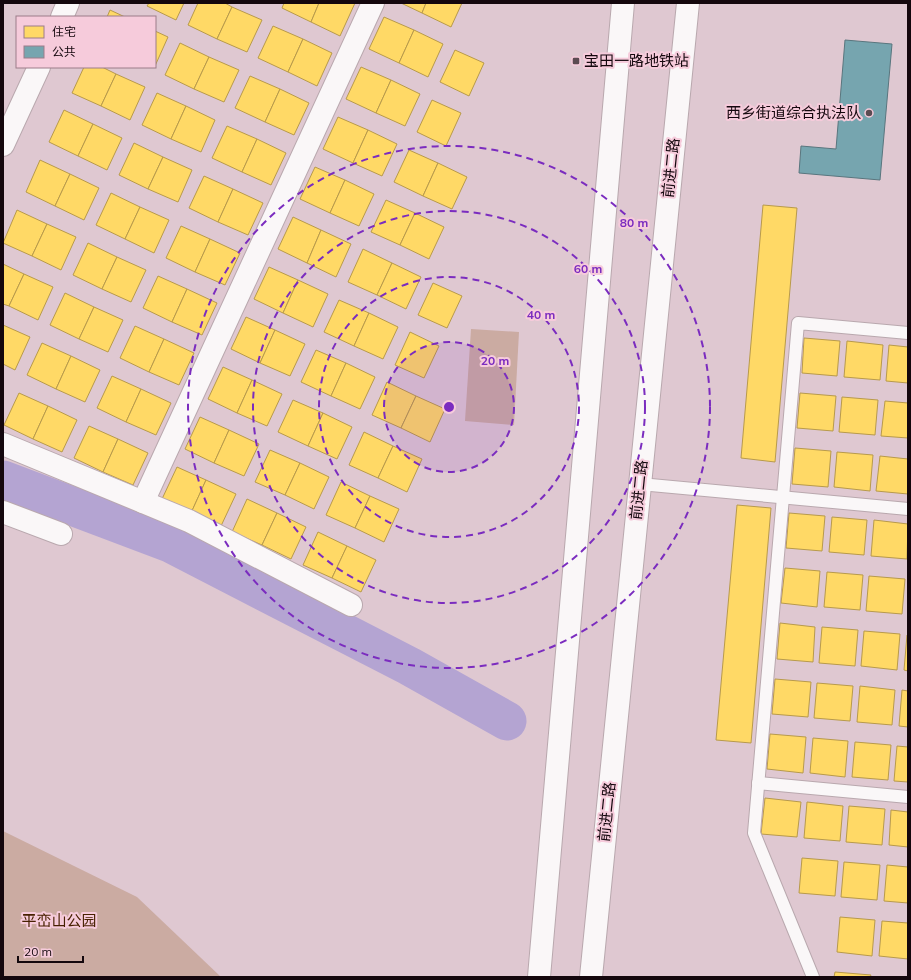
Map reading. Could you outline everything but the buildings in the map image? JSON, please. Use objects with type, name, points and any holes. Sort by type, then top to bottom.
[{"type":"main road","points":[[62,16],[68,3]]},
{"type":"main road","points":[[143,502],[373,3]]},
{"type":"main road","points":[[539,977],[623,3]]},
{"type":"main road","name":"前进二路","points":[[591,977],[688,3]]},
{"type":"main road","points":[[3,145],[39,68]]},
{"type":"main road","points":[[3,444],[189,521],[351,605]]},
{"type":"main road","points":[[3,512],[61,534]]},
{"type":"lane","points":[[812,977],[754,834],[798,323],[908,333]]},
{"type":"lane","points":[[640,484],[908,509]]},
{"type":"lane","points":[[758,783],[908,797]]},
{"type":"green space","points":[[471,329],[519,332],[514,425],[465,421]]},
{"type":"green space","name":"平峦山公园","points":[[3,831],[137,897],[221,977],[3,977]]},
{"type":"waterway","points":[[3,480],[170,543],[409,666],[507,721]]},
{"type":"place","name":"宝田一路地铁站","points":[[576,61]]},
{"type":"place","name":"西乡街道综合执法队","points":[[869,113]]}]
